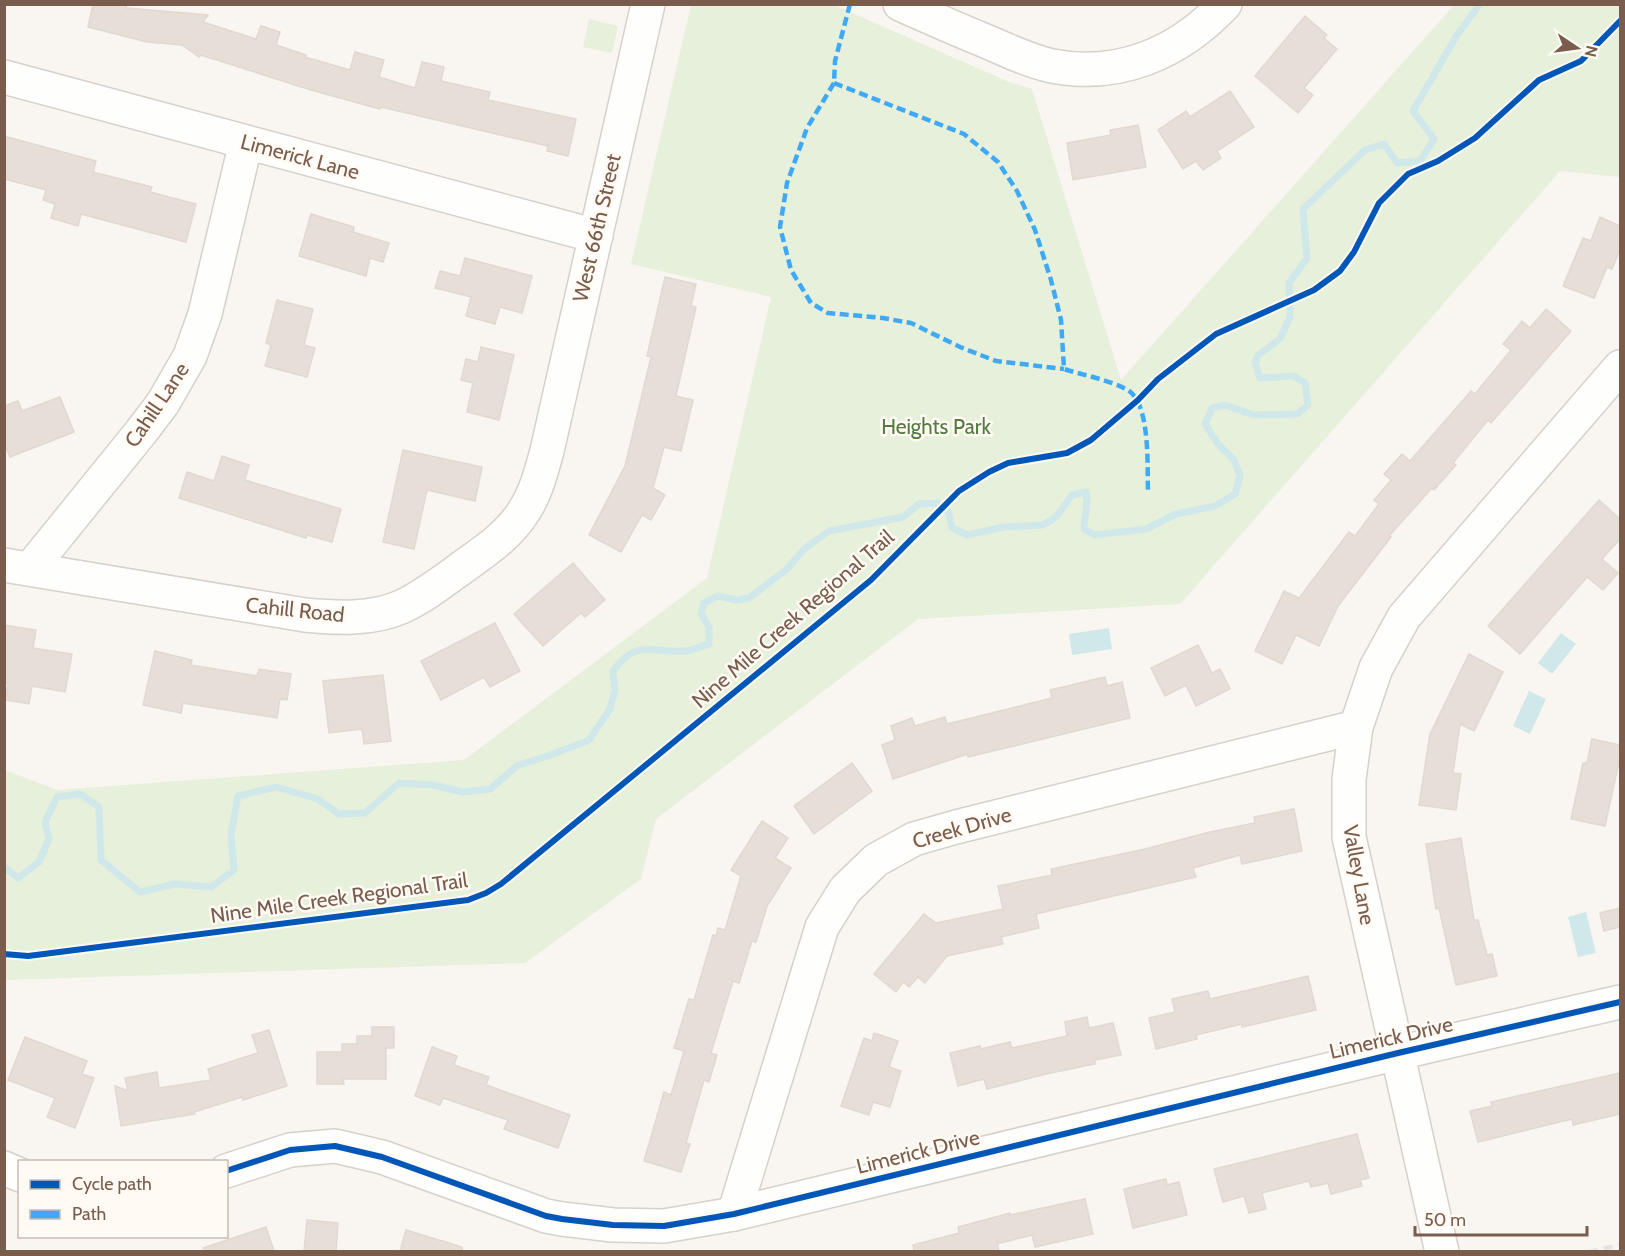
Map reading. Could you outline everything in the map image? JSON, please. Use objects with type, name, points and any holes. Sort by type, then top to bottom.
[{"type":"street","name":"West 66th Street","points":[[547,451],[648,4]]},
{"type":"street","points":[[900,4],[1012,52],[1052,66],[1094,69],[1135,64],[1174,47],[1208,23],[1225,4]]},
{"type":"street","name":"Limerick Lane","points":[[4,77],[596,236]]},
{"type":"street","name":"Cahill Lane","points":[[17,567],[141,432],[163,403],[190,356],[205,314],[246,142]]},
{"type":"street","name":"Valley Lane","points":[[1442,1251],[1349,837],[1349,779],[1356,728],[1376,668],[1404,617],[1620,367]]},
{"type":"street","name":"Cahill Road","points":[[17,567],[305,615],[337,618],[369,615],[400,607],[427,592],[505,536],[524,512],[538,483],[547,451]]},
{"type":"street","name":"Creek Drive","points":[[735,1214],[822,927],[845,890],[876,860],[914,839],[945,830],[1356,728]]},
{"type":"street","name":"Limerick Drive","points":[[228,1170],[291,1150],[335,1146],[382,1157],[546,1216],[613,1225],[664,1226],[735,1214],[1398,1053],[1620,1002]]},
{"type":"street","points":[[4,1168],[18,1174]]},
{"type":"green space","name":"Heights Park","points":[[691,5],[834,5],[1009,82],[1032,89],[1121,380],[1454,5],[1620,5],[1620,177],[1560,171],[1180,604],[918,619],[656,819],[641,879],[525,963],[5,980],[5,770],[57,790],[464,760],[707,578],[771,297],[631,264]]},
{"type":"green space","points":[[589,19],[618,26],[612,53],[583,47]]},
{"type":"water","points":[[1109,628],[1112,649],[1072,655],[1069,634]]},
{"type":"water","points":[[1561,633],[1576,644],[1552,674],[1538,663]]},
{"type":"water","points":[[1529,691],[1546,699],[1530,734],[1513,726]]},
{"type":"water","points":[[1586,912],[1596,953],[1578,957],[1568,917]]},
{"type":"building","points":[[93,4],[127,4],[126,8],[208,15],[203,22],[256,39],[261,26],[280,32],[276,45],[306,55],[305,57],[350,70],[355,52],[384,60],[379,77],[415,88],[422,62],[444,67],[441,81],[490,92],[488,100],[576,119],[568,156],[547,151],[548,146],[381,107],[380,109],[311,90],[201,55],[199,57],[182,45],[147,42],[88,27]]},
{"type":"building","points":[[1305,16],[1327,35],[1324,38],[1337,49],[1304,88],[1313,95],[1298,113],[1255,76]]},
{"type":"building","points":[[1230,91],[1254,127],[1217,151],[1221,158],[1203,170],[1196,161],[1183,169],[1158,130],[1186,111],[1190,117]]},
{"type":"building","points":[[1138,125],[1146,167],[1073,180],[1067,143],[1111,135],[1110,130]]},
{"type":"building","points":[[4,136],[96,161],[93,172],[152,187],[150,192],[196,204],[186,242],[81,214],[78,226],[51,218],[55,204],[43,200],[46,190],[4,179]]},
{"type":"building","points":[[311,214],[354,227],[353,232],[389,243],[383,262],[370,258],[366,276],[299,256]]},
{"type":"building","points":[[1600,217],[1620,226],[1620,249],[1612,269],[1607,267],[1594,298],[1563,286],[1583,238],[1591,241]]},
{"type":"building","points":[[465,258],[532,276],[522,313],[500,307],[495,324],[466,316],[471,297],[435,288],[440,271],[460,276]]},
{"type":"building","points":[[665,277],[696,284],[691,306],[696,307],[676,396],[693,400],[681,451],[664,447],[653,488],[665,495],[651,520],[642,515],[621,552],[589,535],[625,466],[651,357],[647,356]]},
{"type":"building","points":[[277,300],[313,309],[304,345],[315,348],[307,377],[265,366],[271,345],[266,343]]},
{"type":"building","points":[[1546,309],[1571,331],[1491,423],[1488,420],[1453,463],[1456,465],[1434,490],[1432,488],[1389,536],[1391,537],[1338,606],[1319,646],[1296,635],[1282,664],[1255,651],[1284,591],[1299,598],[1349,532],[1355,536],[1379,504],[1374,500],[1391,480],[1384,474],[1402,454],[1410,461],[1471,391],[1475,394],[1511,350],[1503,344],[1522,321],[1530,328]]},
{"type":"building","points":[[481,347],[514,355],[499,420],[467,412],[473,383],[461,380],[466,359],[478,362]]},
{"type":"building","points":[[60,397],[74,432],[10,457],[4,443],[4,406],[18,401],[22,411]]},
{"type":"building","points":[[403,450],[482,467],[475,501],[427,490],[414,549],[383,542]]},
{"type":"building","points":[[222,456],[249,465],[245,480],[341,509],[332,542],[307,535],[306,538],[179,498],[187,472],[214,481]]},
{"type":"building","points":[[1599,500],[1620,519],[1620,539],[1602,559],[1618,573],[1603,590],[1587,577],[1520,654],[1488,626]]},
{"type":"building","points":[[573,563],[605,600],[585,617],[581,613],[543,646],[514,614]]},
{"type":"building","points":[[495,623],[520,671],[490,687],[484,677],[441,700],[421,661]]},
{"type":"building","points":[[4,625],[36,630],[33,648],[72,654],[65,692],[32,686],[29,704],[5,700],[8,683],[4,683]]},
{"type":"building","points":[[1198,645],[1212,673],[1220,669],[1230,689],[1196,706],[1186,685],[1165,696],[1151,668]]},
{"type":"building","points":[[155,651],[192,660],[191,665],[257,676],[259,669],[291,674],[287,700],[280,699],[277,718],[183,703],[181,713],[143,705]]},
{"type":"building","points":[[1469,654],[1503,672],[1474,731],[1460,724],[1453,773],[1461,774],[1456,810],[1419,805],[1430,734]]},
{"type":"building","points":[[383,675],[391,741],[364,744],[362,729],[329,733],[323,681]]},
{"type":"building","points":[[1105,677],[1107,686],[1122,682],[1130,718],[968,757],[968,754],[893,779],[882,745],[895,740],[891,726],[912,718],[915,726],[945,717],[947,724],[1052,698],[1050,690]]},
{"type":"building","points":[[1592,739],[1620,745],[1620,757],[1605,826],[1571,819],[1583,763],[1587,763]]},
{"type":"building","points":[[852,763],[872,791],[814,834],[794,806]]},
{"type":"building","points":[[1294,809],[1302,851],[1242,864],[1240,855],[1193,868],[1196,877],[1036,914],[1039,928],[1001,937],[1003,944],[947,956],[925,983],[918,977],[909,987],[903,982],[896,992],[874,974],[924,914],[936,923],[1003,909],[998,886],[1052,875],[1051,869],[1255,823],[1254,817]]},
{"type":"building","points":[[762,821],[788,838],[775,858],[791,868],[767,906],[756,942],[752,941],[739,983],[733,981],[711,1053],[717,1055],[709,1082],[704,1080],[686,1143],[690,1144],[681,1172],[644,1161],[664,1092],[671,1095],[684,1051],[674,1048],[689,999],[694,1000],[713,935],[716,936],[718,928],[725,930],[741,876],[731,870]]},
{"type":"building","points":[[1461,838],[1474,920],[1478,920],[1487,955],[1492,954],[1497,976],[1456,985],[1439,908],[1436,909],[1426,844]]},
{"type":"building","points":[[1620,908],[1620,927],[1604,931],[1600,913]]},
{"type":"building","points":[[1308,976],[1316,1010],[1196,1035],[1197,1039],[1156,1049],[1149,1018],[1175,1012],[1172,999],[1208,991],[1210,999]]},
{"type":"building","points":[[1087,1017],[1089,1028],[1113,1023],[1121,1055],[1095,1060],[1095,1064],[987,1089],[984,1079],[958,1086],[950,1053],[1010,1042],[1012,1048],[1067,1036],[1065,1022]]},
{"type":"building","points":[[372,1027],[394,1027],[394,1048],[386,1048],[386,1079],[343,1079],[344,1084],[317,1084],[317,1052],[342,1052],[342,1044],[357,1044],[357,1036],[372,1036]]},
{"type":"building","points":[[269,1030],[287,1086],[243,1100],[242,1097],[194,1112],[195,1114],[121,1126],[115,1086],[128,1091],[125,1078],[157,1072],[159,1088],[211,1080],[208,1069],[258,1053],[252,1035]]},
{"type":"building","points":[[874,1033],[898,1041],[889,1067],[901,1071],[890,1107],[873,1102],[869,1115],[841,1106],[864,1038],[872,1041]]},
{"type":"building","points":[[25,1037],[87,1061],[82,1074],[94,1078],[75,1128],[47,1117],[55,1098],[8,1080]]},
{"type":"building","points":[[432,1047],[457,1056],[454,1065],[489,1077],[486,1085],[570,1115],[558,1148],[504,1129],[508,1120],[443,1098],[440,1105],[415,1096]]},
{"type":"building","points":[[1620,1073],[1620,1114],[1573,1125],[1572,1119],[1478,1142],[1470,1111],[1492,1106],[1491,1102]]},
{"type":"building","points":[[1357,1134],[1369,1178],[1360,1180],[1362,1186],[1331,1194],[1328,1183],[1311,1187],[1309,1181],[1262,1193],[1266,1209],[1249,1213],[1244,1196],[1223,1202],[1214,1169]]},
{"type":"building","points":[[1166,1179],[1167,1185],[1179,1182],[1187,1215],[1133,1228],[1124,1189]]},
{"type":"building","points":[[1085,1199],[1093,1234],[1035,1247],[1032,1235],[997,1244],[999,1251],[914,1251],[913,1245],[959,1233],[958,1227],[1010,1213],[1010,1215]]},
{"type":"building","points":[[307,1220],[338,1223],[336,1251],[304,1251]]},
{"type":"building","points":[[266,1227],[274,1251],[204,1251],[203,1248]]},
{"type":"building","points":[[406,1230],[462,1247],[462,1251],[400,1251]]},
{"type":"waterway","points":[[4,867],[18,878],[39,862],[49,839],[45,822],[57,797],[80,794],[99,807],[101,860],[140,892],[175,884],[211,887],[234,870],[231,834],[238,796],[276,787],[318,799],[339,814],[365,813],[399,783],[433,785],[463,792],[490,789],[518,765],[589,740],[610,709],[615,691],[613,671],[630,654],[646,649],[686,651],[709,644],[709,627],[701,614],[704,603],[718,596],[736,600],[749,598],[787,569],[804,549],[829,531],[903,517],[919,504],[937,503],[948,511],[952,528],[967,535],[1004,527],[1043,525],[1056,517],[1072,495],[1086,492],[1084,529],[1095,535],[1146,529],[1176,514],[1215,506],[1235,494],[1240,476],[1234,460],[1218,444],[1205,424],[1212,408],[1225,405],[1254,415],[1297,414],[1308,405],[1305,383],[1294,376],[1260,378],[1255,363],[1258,355],[1280,339],[1290,317],[1289,283],[1307,258],[1303,209],[1365,150],[1384,144],[1397,163],[1420,161],[1434,139],[1413,111],[1457,35],[1480,4]]},
{"type":"railway","points":[[1589,1252],[1620,1245]]},
{"type":"marked path","points":[[850,4],[835,61],[834,83],[964,134],[998,162],[1017,191],[1035,230],[1051,280],[1061,320],[1064,369],[1104,380],[1126,389],[1140,406],[1146,435],[1148,491]]},
{"type":"marked path","points":[[834,83],[807,128],[787,183],[780,227],[791,270],[811,303],[828,313],[911,323],[960,347],[996,361],[1064,369]]},
{"type":"cycle path","name":"Nine Mile Creek Regional Trail","points":[[4,954],[28,956],[468,900],[486,893],[501,884],[871,580],[959,491],[1008,463],[1067,453],[1091,440],[1138,400],[1158,379],[1216,334],[1314,290],[1340,271],[1354,252],[1379,203],[1408,174],[1438,161],[1475,138],[1539,80],[1581,61],[1620,21]]},
{"type":"cycle path","points":[[228,1170],[290,1150],[335,1146],[382,1157],[546,1216],[613,1225],[664,1226],[734,1214],[1398,1053],[1620,1002]]}]
